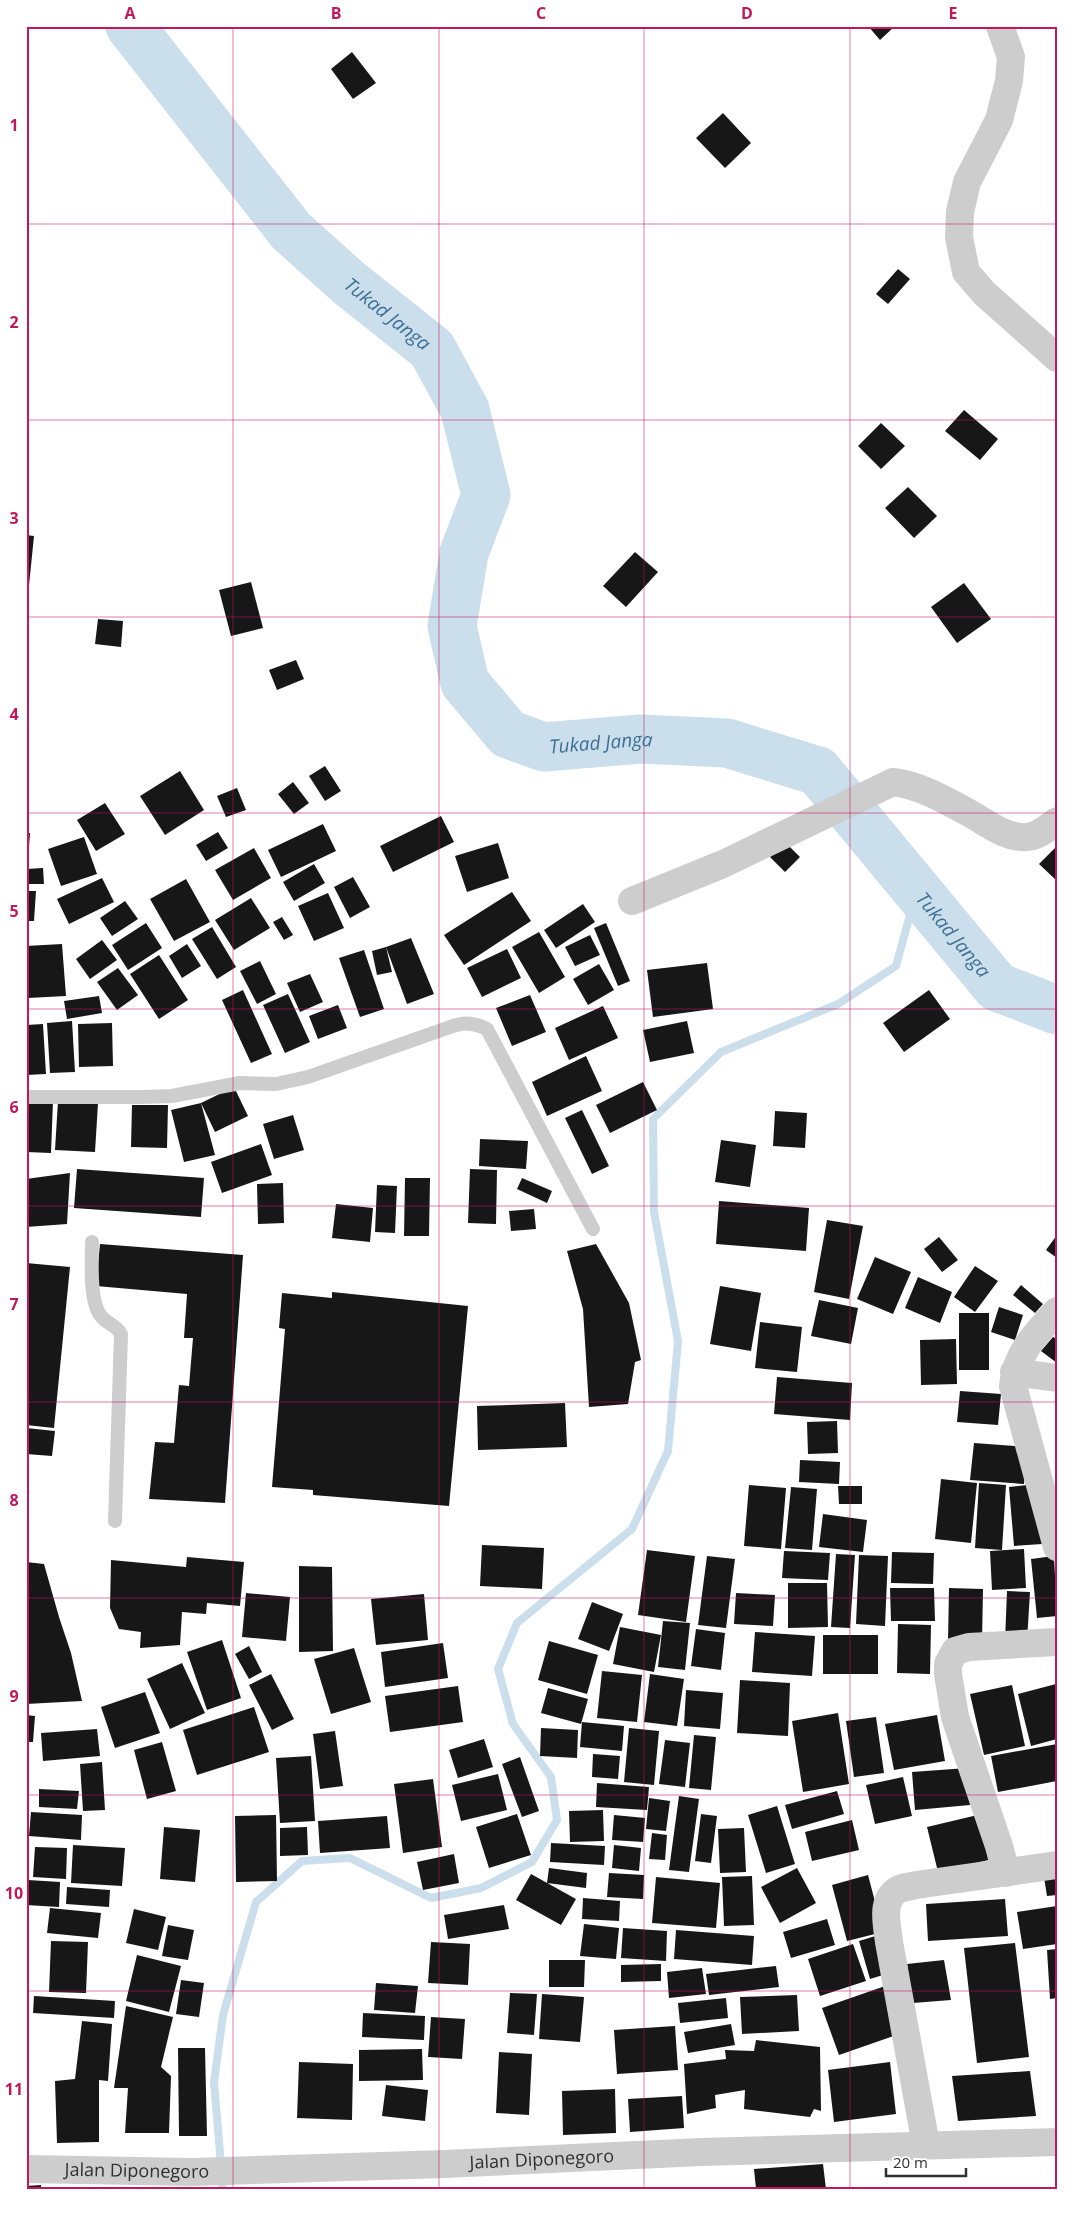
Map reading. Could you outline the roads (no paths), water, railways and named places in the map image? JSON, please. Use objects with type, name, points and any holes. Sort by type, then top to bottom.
[{"type":"street","points":[[1000,26],[1011,57],[1009,80],[999,120],[967,182],[960,212],[959,237],[966,272],[984,293],[1057,358]]},
{"type":"street","points":[[632,901],[723,864],[893,782],[906,783],[952,804],[1007,834],[1026,838],[1039,834],[1057,821]]},
{"type":"street","points":[[1057,1312],[1027,1346],[1014,1372],[1013,1386],[1057,1547]]},
{"type":"street","points":[[1014,1372],[1057,1378]]},
{"type":"street","points":[[1006,1873],[999,1846],[955,1717],[948,1664],[955,1651],[969,1647],[1057,1642]]},
{"type":"street","points":[[926,2145],[889,1942],[886,1906],[897,1890],[1057,1865]]},
{"type":"street","name":"Jalan Diponegoro","points":[[26,2169],[192,2172],[445,2164],[701,2152],[1057,2142]]},
{"type":"lane","points":[[26,1097],[142,1098],[172,1096],[240,1083],[276,1084],[308,1077],[452,1026],[465,1023],[477,1024],[487,1030],[592,1229]]},
{"type":"lane","points":[[92,1242],[94,1300],[101,1316],[116,1326],[121,1334],[115,1521]]},
{"type":"waterway","name":"Tukad Janga","points":[[130,26],[291,231],[349,283],[432,349],[465,410],[486,495],[464,553],[452,626],[465,683],[508,734],[544,747],[641,739],[727,743],[818,771],[997,987],[1057,1010]]},
{"type":"waterway","points":[[223,2189],[214,2082],[223,2015],[256,1902],[302,1861],[350,1858],[431,1898],[481,1888],[532,1862],[557,1820],[551,1777],[513,1724],[498,1669],[517,1623],[632,1529],[668,1451],[678,1341],[654,1212],[653,1119],[721,1052],[838,1004],[896,966],[917,889]]}]
